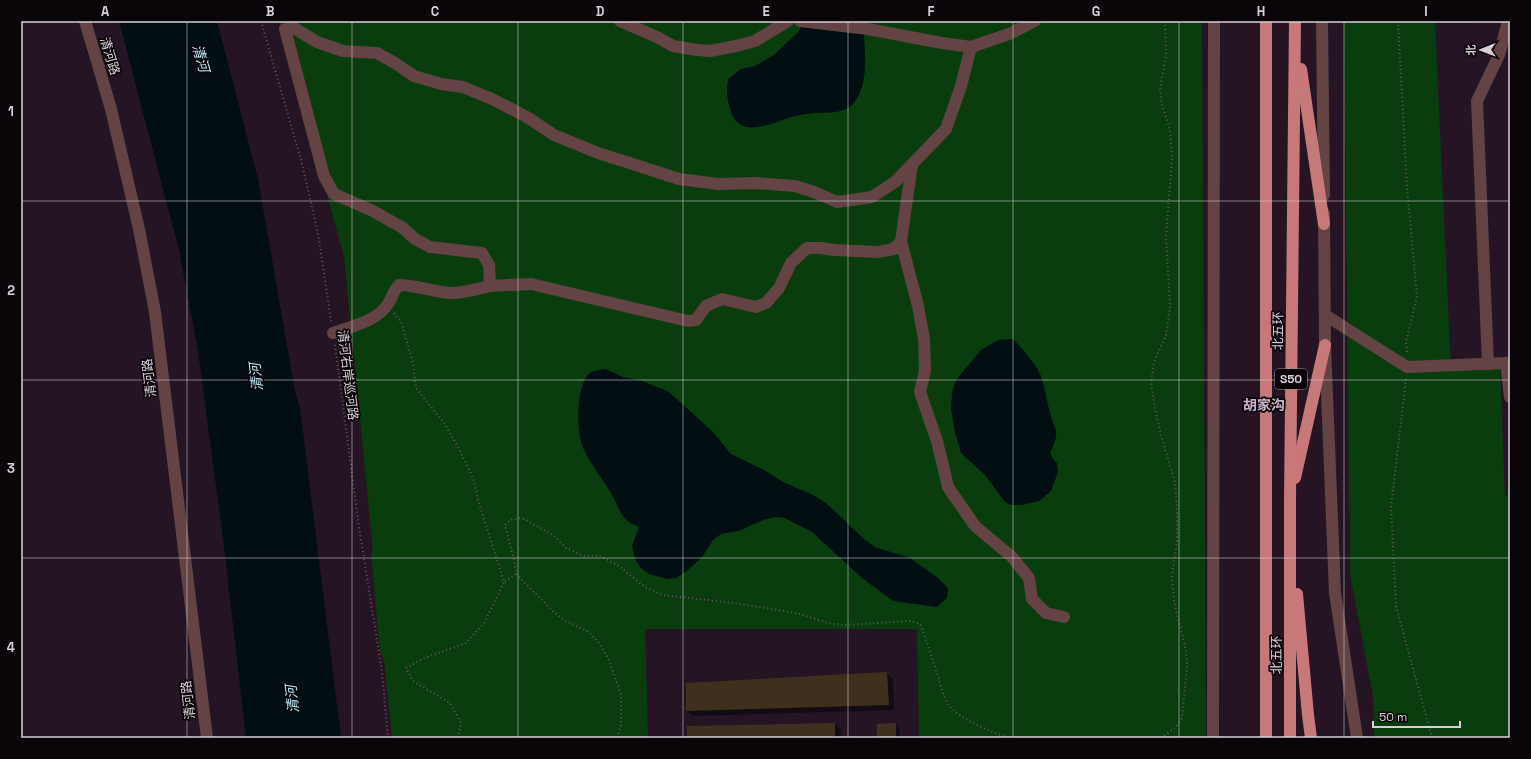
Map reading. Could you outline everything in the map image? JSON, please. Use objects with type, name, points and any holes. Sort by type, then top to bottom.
[{"type":"highway","name":"北五环","points":[[1266,21],[1266,738]]},
{"type":"highway","name":"北五环","points":[[1290,738],[1290,500],[1295,26]]},
{"type":"highway","points":[[1295,26],[1324,224]]},
{"type":"highway","points":[[1290,500],[1325,345]]},
{"type":"highway","points":[[1290,519],[1311,738]]},
{"type":"street","name":"清河路","points":[[85,21],[111,109],[139,229],[155,312],[207,738]]},
{"type":"street","points":[[620,21],[657,37],[673,46],[710,51],[755,41],[788,21]]},
{"type":"street","points":[[800,21],[868,29],[971,47],[1009,34],[1035,21]]},
{"type":"street","points":[[1213,738],[1214,21]]},
{"type":"street","points":[[1322,21],[1325,345],[1334,593],[1357,738]]},
{"type":"street","points":[[1488,364],[1477,101],[1499,55],[1508,21]]},
{"type":"street","points":[[490,286],[489,265],[482,253],[430,247],[415,239],[403,228],[373,211],[334,194],[324,176],[285,29],[294,28],[317,42],[343,51],[377,53],[414,76],[441,84],[463,88],[492,99],[526,117],[554,135],[598,153],[679,178],[718,184],[755,183],[795,186],[837,202],[872,197],[895,182],[946,129],[961,86],[971,47]]},
{"type":"street","points":[[912,165],[901,241],[918,306],[924,339],[925,371],[920,392],[937,441],[948,487],[975,526],[1012,557],[1029,578],[1032,600],[1046,613],[1064,617]]},
{"type":"street","points":[[333,333],[374,318],[388,304],[398,285],[409,285],[450,293],[471,291],[490,286],[531,284],[688,321],[696,320],[706,306],[722,299],[756,307],[766,303],[779,288],[791,263],[807,248],[878,252],[894,249],[901,241]]},
{"type":"street","points":[[1325,315],[1408,367],[1506,363],[1510,397]]},
{"type":"path","name":"清河右岸巡河路","points":[[261,21],[302,160],[318,233],[357,512],[382,672],[388,738]]},
{"type":"path","points":[[1160,738],[1176,727],[1182,718],[1186,666],[1186,651],[1174,601],[1172,575],[1177,541],[1175,482],[1161,435],[1151,383],[1154,362],[1166,335],[1170,308],[1166,237],[1172,159],[1170,130],[1162,105],[1160,88],[1166,56],[1165,21]]},
{"type":"path","points":[[1398,21],[1407,187],[1417,296],[1406,342],[1408,367],[1391,507],[1396,606],[1432,738]]},
{"type":"path","points":[[388,304],[401,322],[413,363],[416,388],[444,423],[457,445],[473,478],[480,507],[504,582]]},
{"type":"path","points":[[617,738],[621,725],[621,695],[609,660],[599,643],[588,632],[564,620],[554,612],[516,574],[505,525],[510,520],[522,518],[553,536],[566,548],[584,556],[599,556],[616,564],[645,587],[663,595],[734,603],[784,611],[800,614],[828,623],[844,625],[911,621],[920,624],[942,690],[950,706],[963,717],[1008,738]]},
{"type":"path","points":[[458,738],[461,724],[450,702],[413,681],[406,668],[422,659],[466,643],[485,622],[504,582],[516,574]]},
{"type":"green space","points":[[279,21],[1202,21],[1206,738],[919,738],[917,629],[645,629],[648,738],[392,738],[384,659],[380,652],[371,551],[373,551],[344,256]]},
{"type":"green space","points":[[1344,21],[1470,21],[1471,23],[1435,23],[1451,369],[1500,369],[1505,496],[1510,495],[1510,738],[1374,738],[1373,696],[1350,574]]},
{"type":"water","name":"清河","points":[[119,21],[217,21],[258,179],[295,391],[300,407],[341,738],[246,738],[224,547],[198,351],[179,250]]},
{"type":"water","points":[[803,21],[863,21],[865,64],[859,96],[848,108],[838,112],[798,115],[758,127],[742,125],[735,120],[731,112],[727,92],[728,79],[741,69],[755,66],[774,55],[799,31]]},
{"type":"water","points":[[1013,339],[1032,361],[1041,376],[1056,430],[1056,439],[1050,453],[1057,463],[1058,472],[1051,491],[1039,501],[1022,505],[1011,505],[1005,502],[985,475],[961,453],[951,410],[952,393],[956,380],[981,350],[998,340]]},
{"type":"water","points":[[606,369],[623,377],[640,380],[669,392],[713,432],[731,454],[826,503],[864,539],[875,547],[910,558],[938,578],[948,588],[947,598],[937,607],[893,601],[862,578],[812,532],[785,518],[775,517],[763,520],[739,531],[721,534],[713,540],[702,557],[688,570],[676,578],[667,579],[649,574],[641,568],[635,559],[632,546],[639,527],[629,522],[623,516],[614,498],[586,454],[579,432],[578,411],[583,383],[589,374]]},
{"type":"building","points":[[887,672],[889,705],[686,711],[686,683]]},
{"type":"building","points":[[835,723],[835,738],[687,738],[687,726]]},
{"type":"building","points":[[896,723],[896,738],[877,738],[877,724]]},
{"type":"district","name":"胡家沟","points":[[1264,405]]}]
